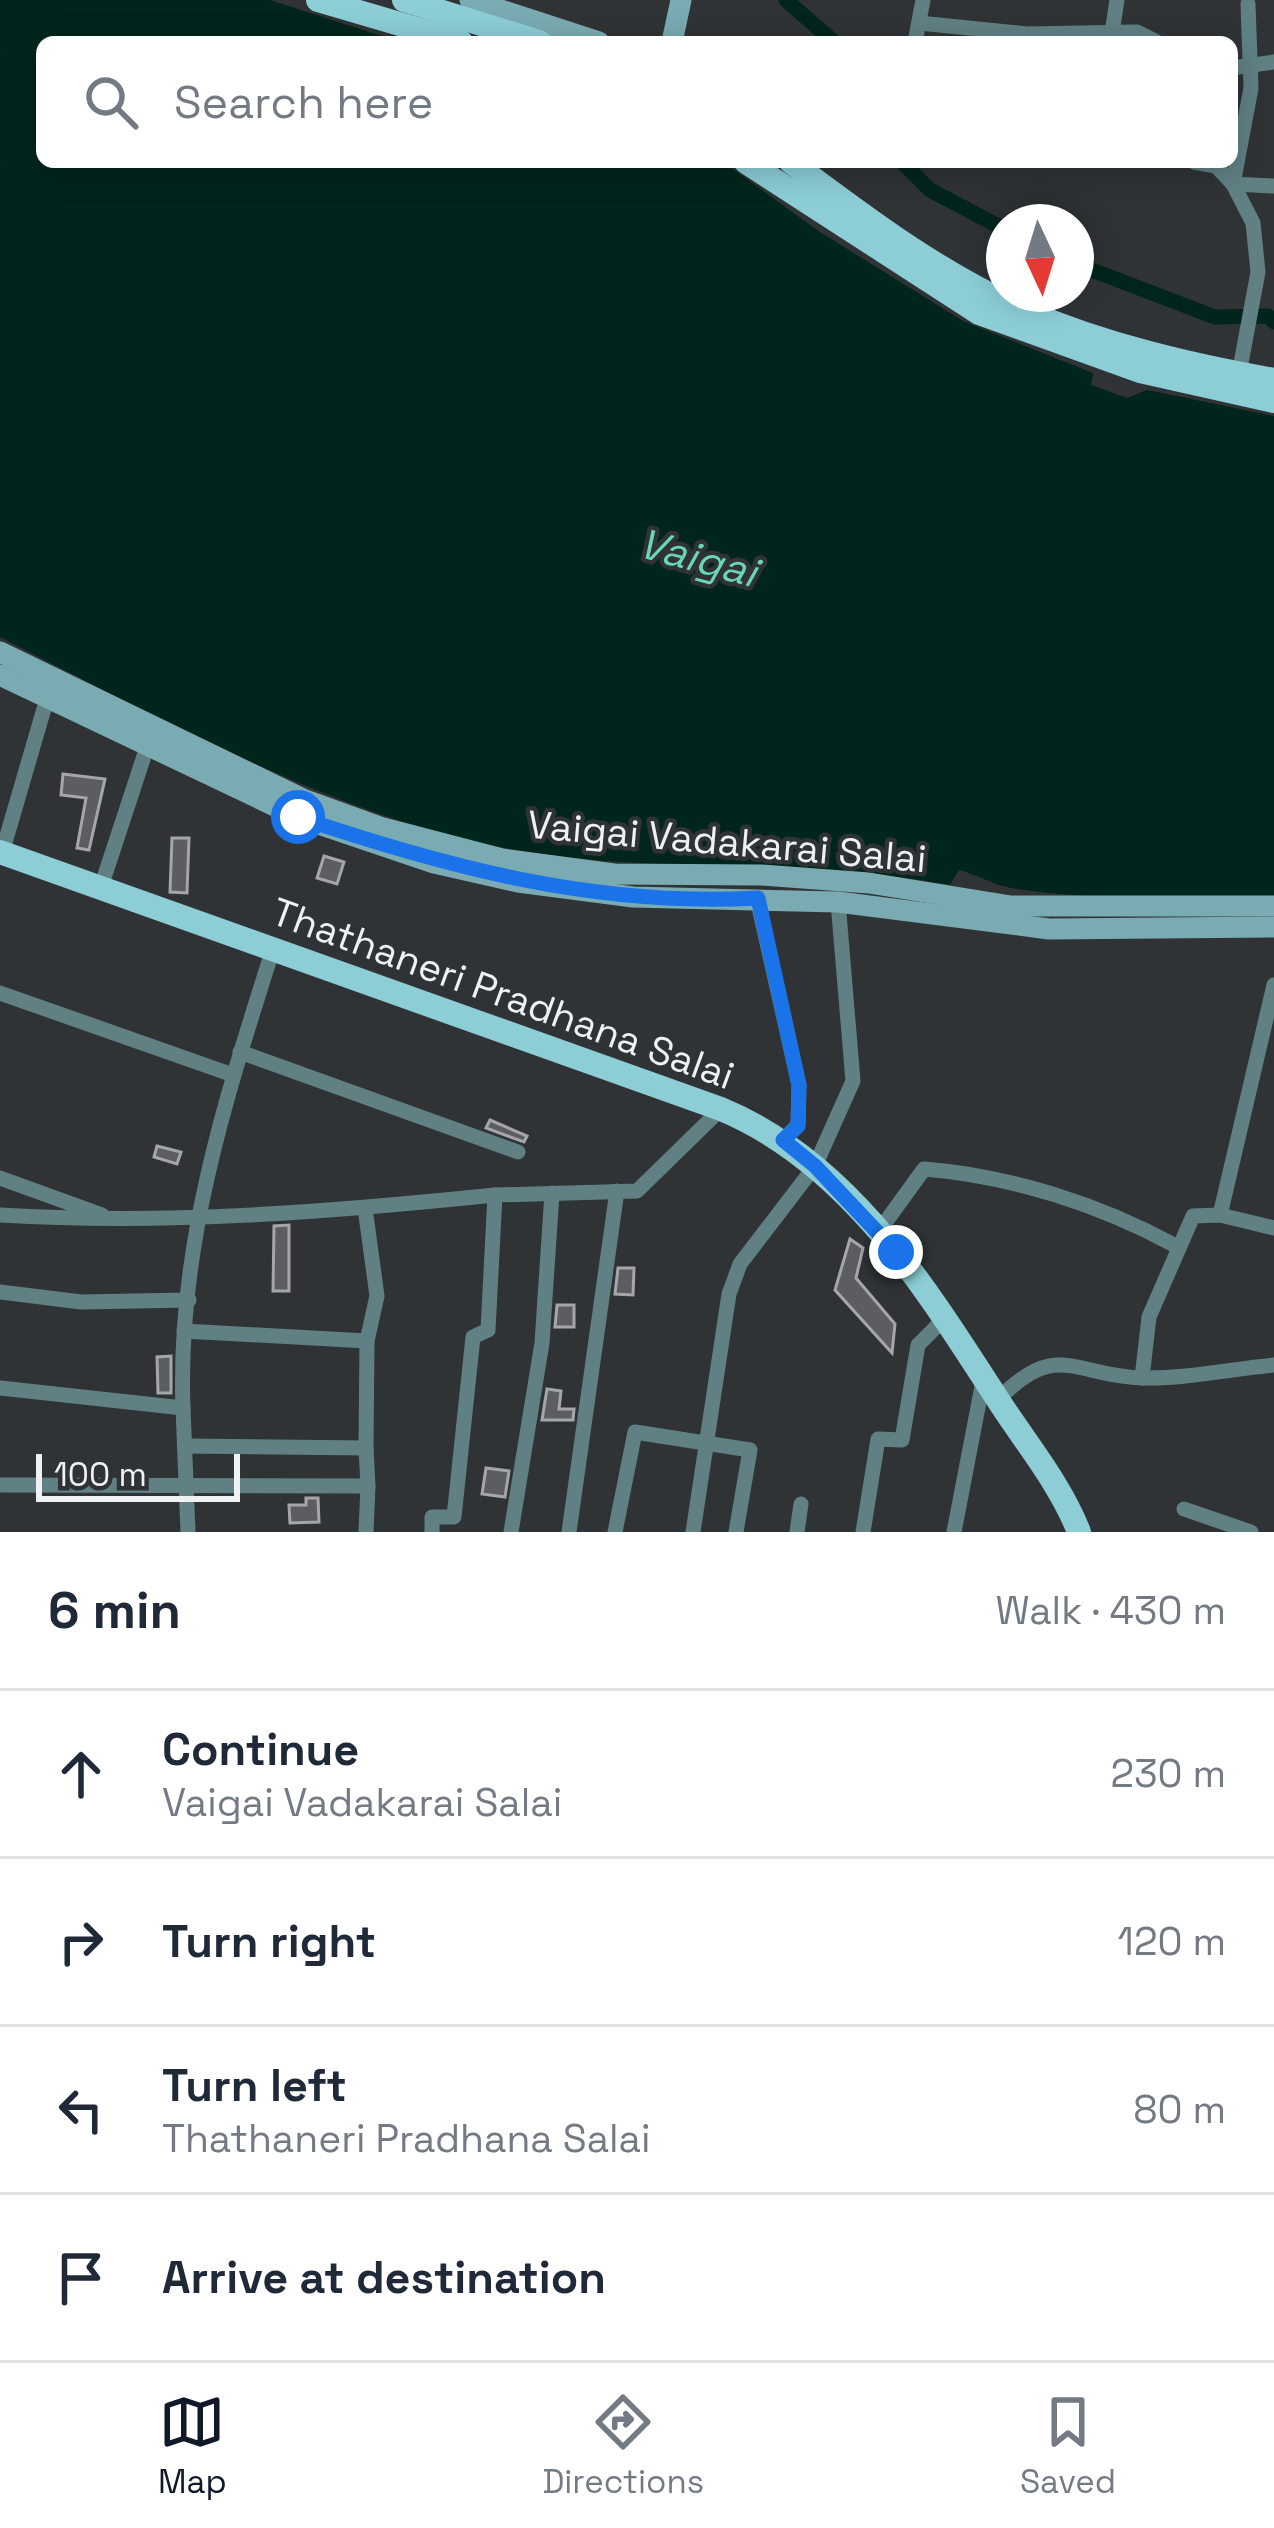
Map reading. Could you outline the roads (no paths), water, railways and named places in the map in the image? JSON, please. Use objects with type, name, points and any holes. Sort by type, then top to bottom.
[{"type":"main road","points":[[319,0],[441,36]]},
{"type":"main road","points":[[404,0],[520,36]]},
{"type":"main road","points":[[470,0],[580,36]]},
{"type":"main road","points":[[673,36],[681,0]]},
{"type":"main road","points":[[755,168],[979,313],[1140,371],[1274,400]]},
{"type":"main road","points":[[800,168],[970,282],[1026,312],[1166,358],[1274,380]]},
{"type":"main road","name":"Vaigai Vadakarai Salai","points":[[0,652],[303,800],[383,828],[502,859],[614,874],[762,874],[869,884],[1011,906],[1274,906]]},
{"type":"main road","name":"Vaigai Vadakarai Salai","points":[[0,674],[298,817],[434,863],[633,897],[838,902],[1049,929],[1274,927]]},
{"type":"main road","name":"Thathaneri Pradhana Salai","points":[[1,853],[721,1109],[783,1140],[879,1231],[945,1318],[1068,1505],[1078,1532]]},
{"type":"street","points":[[916,36],[923,0]]},
{"type":"street","points":[[1112,33],[1117,0]]},
{"type":"street","points":[[1238,158],[1252,66],[1248,4]]},
{"type":"street","points":[[920,22],[1027,34],[1137,32],[1145,36]]},
{"type":"street","points":[[1238,67],[1274,62]]},
{"type":"street","points":[[1218,168],[1234,184],[1252,223],[1266,273],[1250,316],[1239,374]]},
{"type":"street","points":[[1234,184],[1236,168]]},
{"type":"street","points":[[1234,184],[1274,186]]},
{"type":"street","points":[[1,853],[48,695]]},
{"type":"street","points":[[101,887],[148,744]]},
{"type":"street","points":[[758,898],[799,1085],[798,1126],[783,1140]]},
{"type":"street","points":[[693,1532],[729,1294],[740,1264],[815,1166],[853,1081],[838,902]]},
{"type":"street","points":[[188,1532],[184,1331],[198,1220],[207,1158],[272,949]]},
{"type":"street","points":[[1220,1215],[1274,985]]},
{"type":"street","points":[[0,994],[233,1075]]},
{"type":"street","points":[[240,1052],[518,1152]]},
{"type":"street","points":[[0,1215],[121,1222],[198,1220],[494,1195],[637,1191],[721,1109]]},
{"type":"street","points":[[879,1231],[924,1169],[962,1172],[1045,1193],[1125,1219],[1176,1246]]},
{"type":"street","points":[[0,1178],[121,1222]]},
{"type":"street","points":[[569,1532],[617,1192]]},
{"type":"street","points":[[511,1532],[542,1343],[552,1193]]},
{"type":"street","points":[[432,1532],[432,1517],[454,1517],[473,1337],[488,1330],[494,1195]]},
{"type":"street","points":[[365,1208],[376,1296],[368,1341],[366,1532]]},
{"type":"street","points":[[1142,1378],[1149,1317],[1176,1246],[1193,1216],[1220,1215],[1274,1228]]},
{"type":"street","points":[[0,1292],[81,1301],[189,1300]]},
{"type":"street","points":[[863,1532],[878,1438],[902,1440],[918,1345],[945,1318]]},
{"type":"street","points":[[184,1331],[368,1341]]},
{"type":"street","points":[[998,1400],[1023,1373],[1062,1363],[1142,1378],[1274,1365]]},
{"type":"street","points":[[954,1532],[985,1376]]},
{"type":"street","points":[[0,1388],[183,1408]]},
{"type":"street","points":[[615,1532],[635,1432],[750,1450],[736,1532]]},
{"type":"street","points":[[184,1446],[366,1448]]},
{"type":"street","points":[[0,1485],[368,1486]]},
{"type":"street","points":[[797,1532],[801,1504]]},
{"type":"street","points":[[1184,1509],[1250,1532]]},
{"type":"water","name":"Vaigai","points":[[0,0],[270,0],[381,36],[36,36],[36,168],[731,168],[820,232],[963,321],[1093,373],[1091,385],[1127,398],[1147,390],[1274,416],[1274,898],[1076,895],[1011,888],[959,870],[950,885],[836,871],[608,861],[495,846],[433,831],[306,786],[0,637]]},
{"type":"waterway","points":[[786,0],[827,36]]},
{"type":"waterway","points":[[908,168],[930,190],[986,220]]},
{"type":"waterway","points":[[1094,271],[1215,317],[1268,316],[1274,322]]}]
